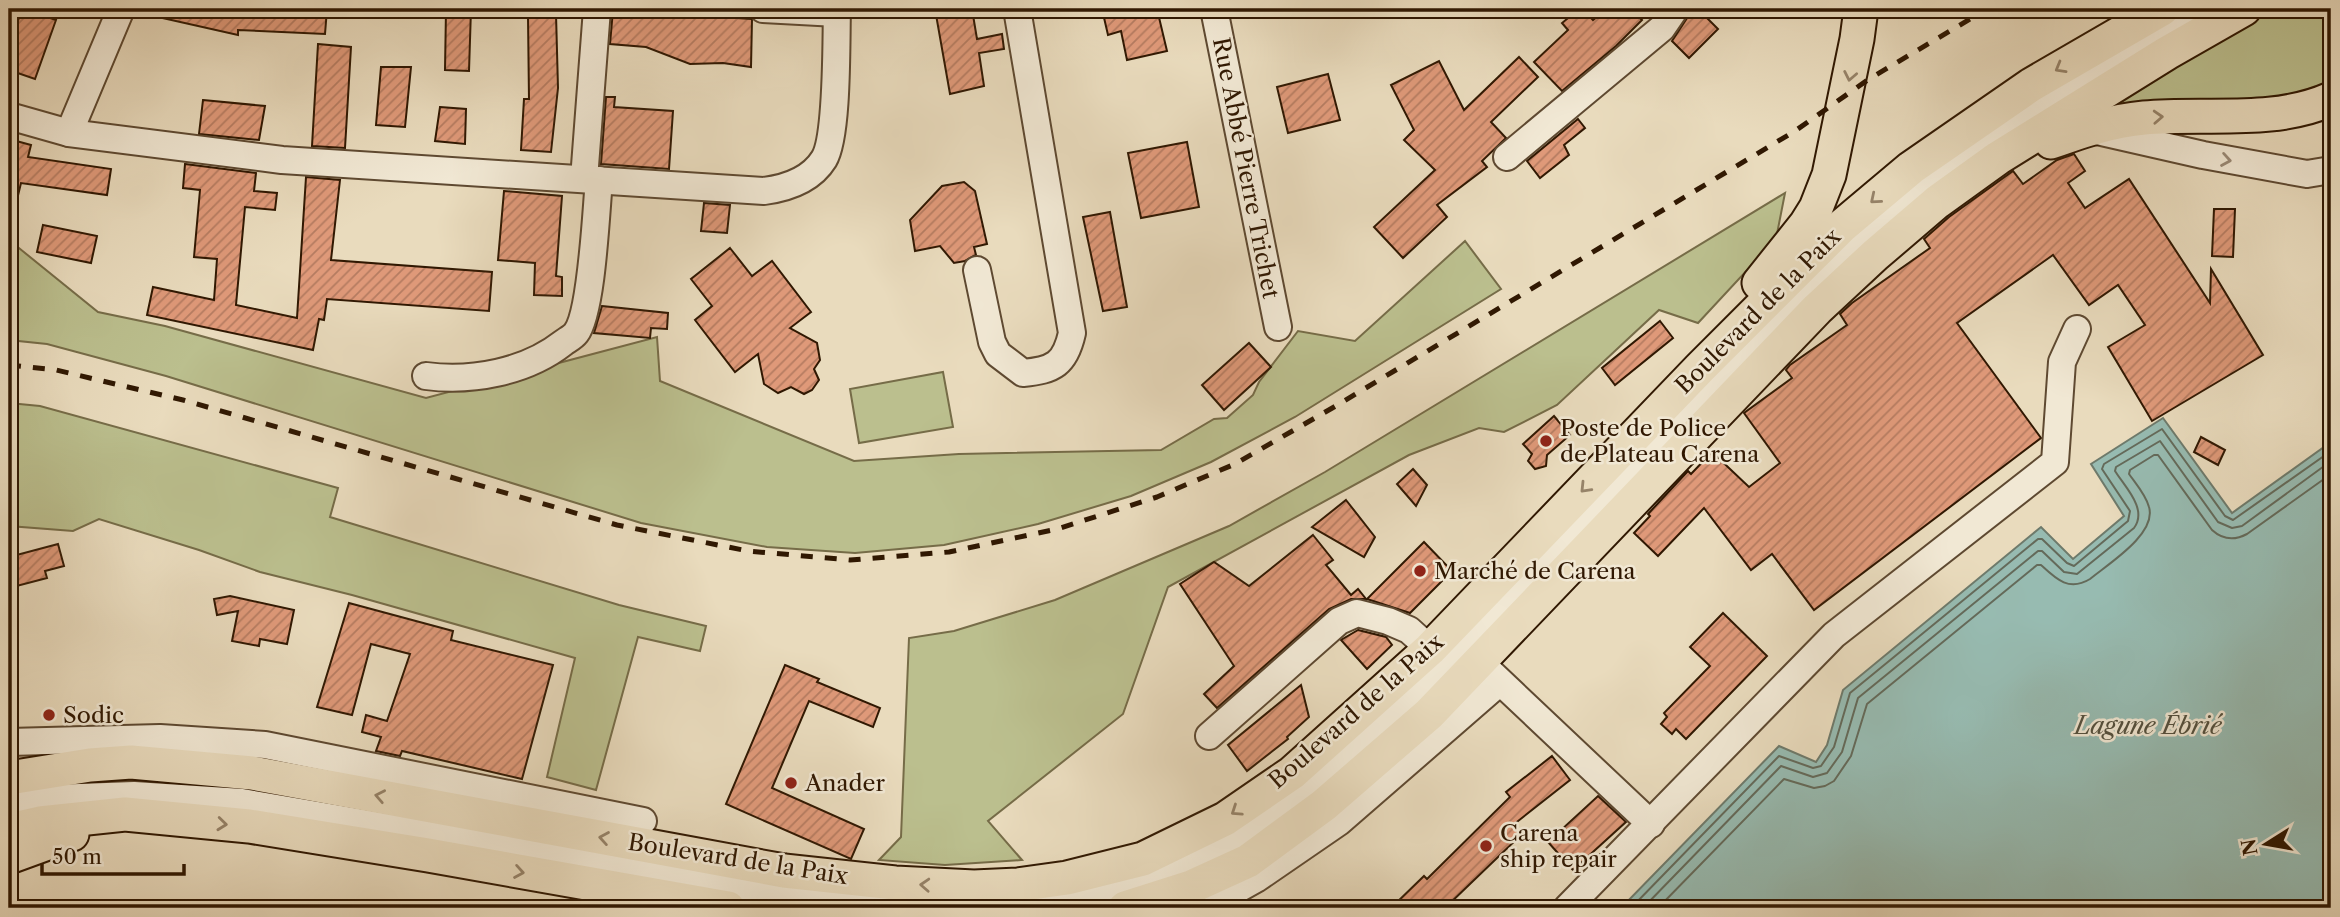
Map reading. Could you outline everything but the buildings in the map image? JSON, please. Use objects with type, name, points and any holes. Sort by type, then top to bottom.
[{"type":"main road","points":[[1700,368],[1709,345],[1726,321],[1796,238],[1816,208],[1834,154],[1861,9]]},
{"type":"main road","name":"Boulevard de la Paix","points":[[9,778],[90,765],[131,762],[251,773],[784,871],[895,884],[974,887],[1067,878],[1143,859],[1224,819],[1292,773],[1430,649],[1534,553],[1700,368],[1842,226],[1911,168],[2031,85],[2162,9]]},
{"type":"main road","name":"Boulevard de la Paix","points":[[1125,908],[1191,887],[1248,862],[1324,805],[1429,715],[1485,661],[1816,309],[1875,255],[1937,202],[1998,159],[2167,53],[2244,9]]},
{"type":"main road","points":[[1998,159],[2105,123],[2144,118],[2286,112],[2331,99]]},
{"type":"main road","points":[[9,830],[40,823],[125,814],[249,826],[728,908]]},
{"type":"main road","points":[[9,857],[125,814]]},
{"type":"main road","points":[[643,821],[805,856],[823,863],[839,876]]},
{"type":"street","points":[[69,133],[121,9]]},
{"type":"street","points":[[426,376],[484,376],[552,352],[576,333],[585,311],[597,9]]},
{"type":"street","points":[[9,117],[69,133],[282,160],[764,191],[782,189],[806,178],[824,158],[832,134],[837,11],[763,9]]},
{"type":"street","points":[[977,270],[992,342],[998,355],[1023,373],[1053,367],[1067,354],[1072,333],[1017,9]]},
{"type":"street","name":"Rue Abbé Pierre Trichet","points":[[1214,9],[1278,327]]},
{"type":"street","points":[[1507,157],[1662,28],[1675,9]]},
{"type":"street","name":"Boulevard de la Paix","points":[[1534,553],[1928,183],[2040,107],[2196,9]]},
{"type":"street","points":[[2088,129],[2203,155],[2307,174],[2331,170]]},
{"type":"street","points":[[1808,294],[1937,202]]},
{"type":"street","points":[[1567,908],[1835,635],[2055,462],[2062,362],[2077,329]]},
{"type":"street","points":[[1204,908],[1256,879],[1339,822],[1485,661],[1534,553]]},
{"type":"street","points":[[1209,736],[1347,616],[1357,613],[1400,626],[1409,630],[1430,649]]},
{"type":"street","points":[[1485,661],[1651,824]]},
{"type":"street","name":"Boulevard de la Paix","points":[[940,908],[1028,906],[1110,894],[1185,867],[1241,841],[1309,795],[1419,695],[1485,661]]},
{"type":"street","points":[[9,742],[160,738],[265,745],[643,821]]},
{"type":"street","name":"Boulevard de la Paix","points":[[9,808],[53,798],[134,795],[242,802],[821,901],[918,908]]},
{"type":"green space","points":[[2266,9],[2331,9],[2331,84],[2284,99],[2102,109]]},
{"type":"green space","points":[[1785,193],[1776,239],[1698,323],[1659,310],[1557,405],[1504,432],[1479,428],[1409,455],[1168,587],[1123,714],[988,821],[1022,860],[945,865],[879,860],[901,837],[909,638],[954,631],[1055,600],[1229,526],[1325,472]]},
{"type":"green space","points":[[9,240],[98,312],[165,326],[426,398],[657,337],[660,381],[854,461],[959,454],[1161,450],[1214,419],[1227,418],[1253,395],[1259,382],[1298,331],[1355,341],[1465,241],[1501,289],[1295,417],[1211,462],[1131,496],[1038,524],[944,545],[855,553],[767,547],[641,523],[166,376],[47,344],[9,340]]},
{"type":"green space","points":[[943,372],[953,427],[859,443],[850,389]]},
{"type":"green space","points":[[9,403],[40,406],[338,488],[330,517],[619,605],[706,626],[700,651],[638,637],[596,790],[547,777],[575,658],[260,572],[99,519],[73,531],[9,526]]},
{"type":"water","name":"Lagune Ébrié","points":[[2163,418],[2232,513],[2331,442],[2331,908],[1621,908],[1779,746],[1816,762],[1827,745],[1843,690],[2041,527],[2073,559],[2124,516],[2091,464]]},
{"type":"railway","points":[[9,365],[56,370],[183,400],[617,525],[748,551],[850,560],[949,552],[1057,529],[1157,497],[1235,464],[1795,131],[1869,79],[1987,9]]},
{"type":"place","name":"Poste de Police de Plateau Carena","points":[[1546,441]]},
{"type":"place","name":"Marché de Carena","points":[[1420,571]]},
{"type":"place","name":"Sodic","points":[[49,715]]},
{"type":"place","name":"Anader","points":[[791,783]]},
{"type":"place","name":"Carena ship repair","points":[[1486,846]]}]
